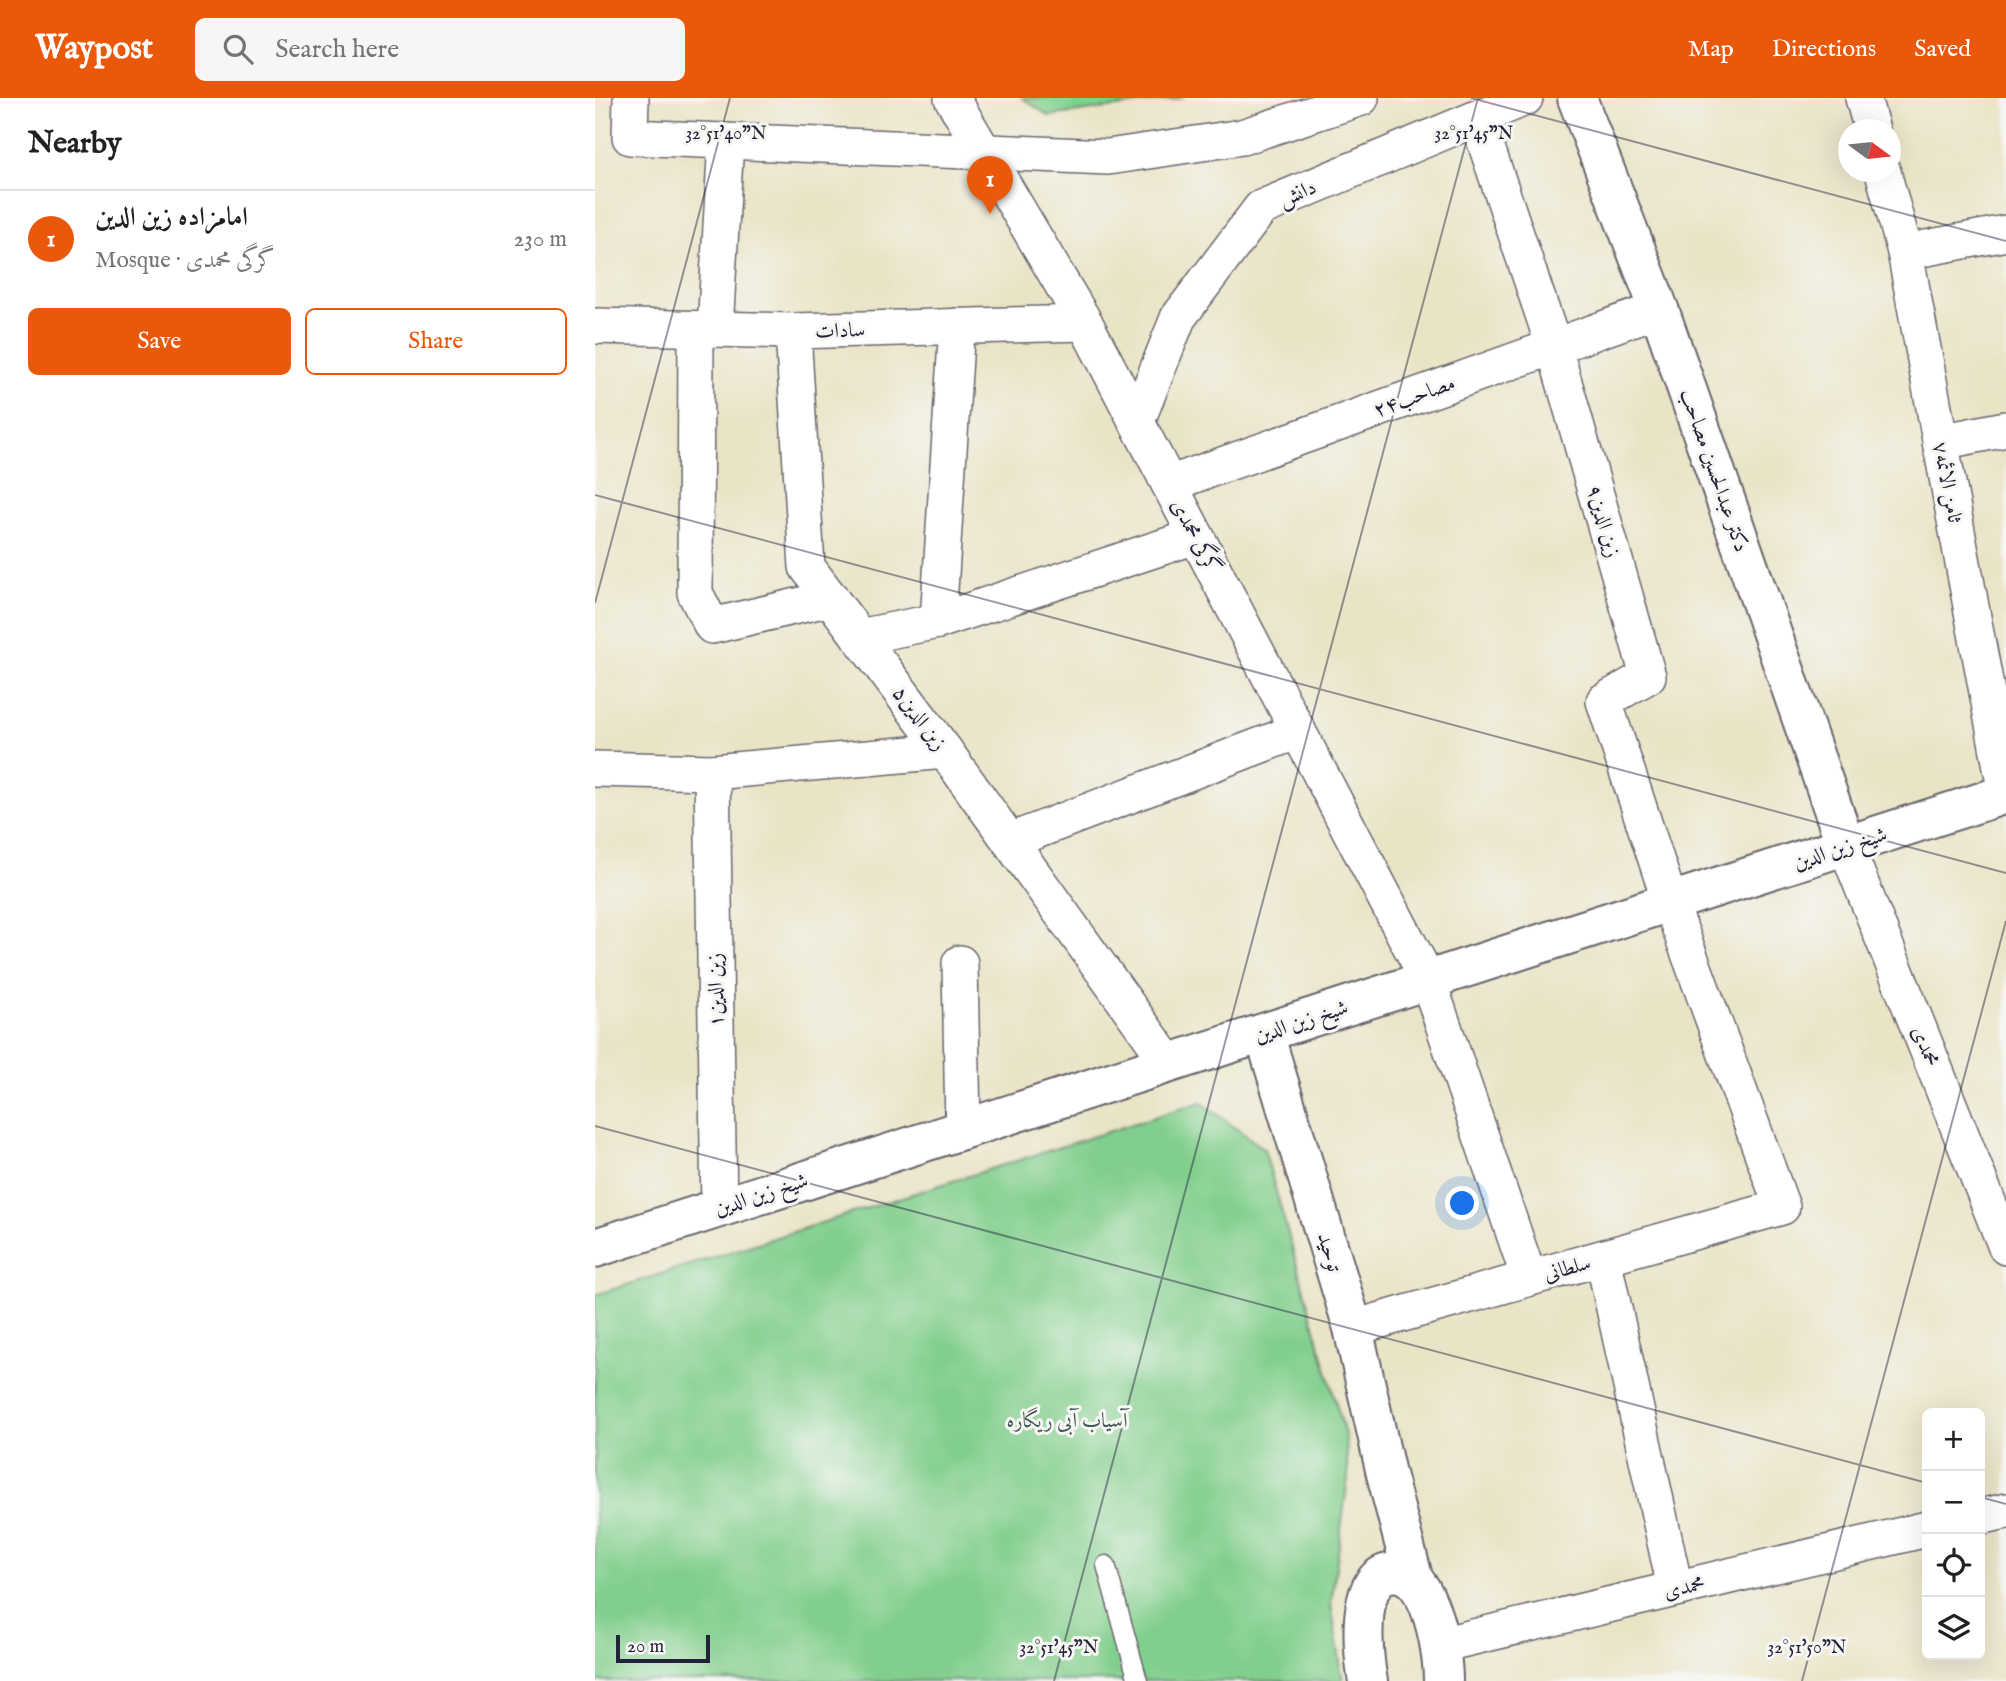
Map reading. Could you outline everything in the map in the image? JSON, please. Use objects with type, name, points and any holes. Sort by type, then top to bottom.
[{"type":"street","points":[[631,98],[630,136],[1108,157],[1243,136],[1361,98]]},
{"type":"street","name":"گرگی محمدی","points":[[952,98],[1085,323],[1429,980],[1529,1278]]},
{"type":"street","name":"دانش","points":[[1137,421],[1178,318],[1261,208],[1525,98]]},
{"type":"street","name":"دکتر عبدالحسین مصاحب","points":[[1577,98],[1659,309],[1846,846]]},
{"type":"street","points":[[1863,98],[1868,119]]},
{"type":"street","name":"زین الدین۹","points":[[1478,118],[1555,347],[1649,676],[1604,701],[1669,902]]},
{"type":"street","points":[[726,141],[706,329],[695,593],[712,626],[831,598]]},
{"type":"street","name":"ثامن الا‌ئمه۷","points":[[1886,182],[1905,252],[2006,794]]},
{"type":"street","points":[[1905,252],[2006,233]]},
{"type":"street","name":"مصاحب۲۴","points":[[1169,484],[1659,309]]},
{"type":"street","name":"سادات","points":[[595,326],[793,331],[1085,323]]},
{"type":"street","points":[[938,621],[957,327]]},
{"type":"street","name":"زین الدین۵","points":[[793,331],[807,567],[945,751],[1169,1063]]},
{"type":"street","points":[[1940,442],[2006,429]]},
{"type":"street","points":[[859,637],[938,621],[1196,536]]},
{"type":"street","points":[[1010,841],[1298,731]]},
{"type":"street","points":[[595,769],[712,772],[945,751]]},
{"type":"street","name":"زین الدین۱","points":[[712,772],[719,1208]]},
{"type":"street","name":"شیخ زین الدین","points":[[595,1248],[2006,794]]},
{"type":"street","name":"محمدی","points":[[1846,846],[2006,1247]]},
{"type":"street","name":"سلطانی","points":[[1353,1328],[1782,1207],[1669,902]]},
{"type":"street","points":[[960,963],[963,1129]]},
{"type":"street","name":"توحید","points":[[1264,1033],[1353,1328],[1386,1474],[1396,1579],[1366,1604],[1363,1621],[1364,1660],[1368,1681]]},
{"type":"street","points":[[1603,1258],[1675,1588]]},
{"type":"street","points":[[1985,1516],[2006,1511]]},
{"type":"street","name":"محمدی","points":[[1442,1663],[1675,1588],[1922,1530]]},
{"type":"street","points":[[1396,1579],[1426,1599],[1442,1663]]},
{"type":"lane","points":[[1106,1564],[1138,1681]]},
{"type":"green space","points":[[1022,98],[1184,98],[1049,116]]},
{"type":"green space","name":"آسیاب آبی ریگاره","points":[[1201,1102],[1264,1149],[1346,1438],[1348,1478],[1331,1604],[1343,1681],[595,1681],[595,1295]]},
{"type":"place","name":"امامزاده زین الدین","points":[[990,214]]}]
